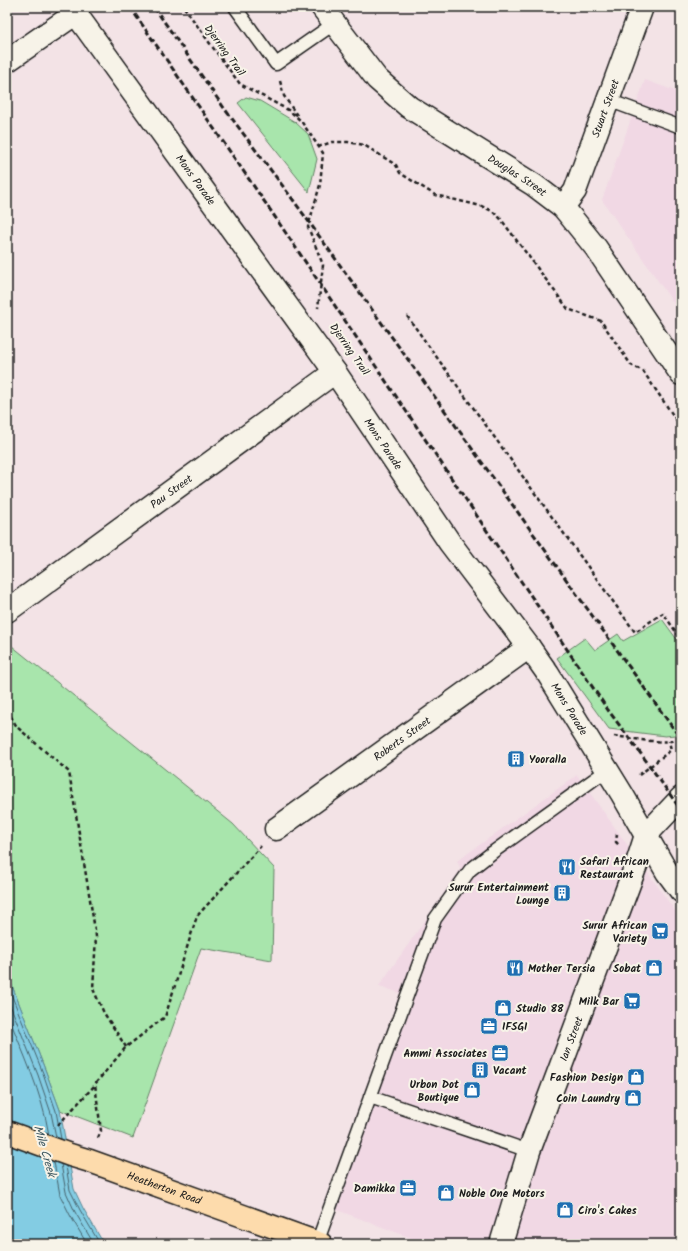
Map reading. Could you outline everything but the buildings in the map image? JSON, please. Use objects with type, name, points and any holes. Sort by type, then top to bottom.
[{"type":"main road","name":"Heatherton Road","points":[[7,1132],[319,1243]]},
{"type":"street","name":"Stuart Street","points":[[563,207],[575,191],[642,7]]},
{"type":"street","points":[[7,61],[73,10]]},
{"type":"street","name":"Mons Parade","points":[[73,10],[335,372],[450,543],[548,674],[667,872],[681,891]]},
{"type":"street","name":"Douglas Street","points":[[328,15],[377,79],[409,107],[534,185],[563,207],[596,248],[681,374]]},
{"type":"street","name":"Pau Street","points":[[7,611],[335,372]]},
{"type":"street","name":"Roberts Street","points":[[276,829],[529,647]]},
{"type":"street","points":[[646,835],[681,798]]},
{"type":"street","name":"Ian Street","points":[[501,1244],[529,1151],[636,868],[646,835]]},
{"type":"lane","points":[[235,7],[276,64],[328,15]]},
{"type":"lane","points":[[608,100],[681,127]]},
{"type":"lane","points":[[319,1243],[435,919],[470,870],[607,770]]},
{"type":"lane","points":[[370,1097],[529,1151]]},
{"type":"path","name":"Djerring Trail","points":[[184,7],[240,84],[290,111],[301,121],[323,153],[320,185],[308,227],[323,265],[318,306],[320,312]]},
{"type":"path","points":[[276,64],[284,96],[301,121]]},
{"type":"path","points":[[318,147],[332,142],[348,142],[364,145],[396,165],[400,173],[435,195],[481,206],[492,211],[500,218],[568,310],[602,322],[631,365],[643,371],[681,427]]},
{"type":"path","points":[[407,316],[635,632],[663,613],[681,639]]},
{"type":"path","points":[[7,710],[17,727],[69,772],[96,936],[93,989],[104,1013],[126,1047]]},
{"type":"path","points":[[609,735],[613,741]]},
{"type":"path","points":[[638,775],[671,750],[669,741]]},
{"type":"path","points":[[41,1144],[126,1047],[165,1017],[197,916],[276,829]]},
{"type":"path","points":[[80,1158],[101,1131],[95,1084]]},
{"type":"shaded area","points":[[645,80],[681,93],[681,314],[602,200]]},
{"type":"shaded area","points":[[577,775],[681,919],[681,1244],[427,1244],[324,1205],[400,993],[379,986],[461,869],[457,861]]},
{"type":"green space","points":[[246,97],[260,101],[295,122],[308,134],[317,159],[309,192],[238,103]]},
{"type":"green space","points":[[662,619],[681,645],[681,731],[675,735],[665,736],[609,729],[557,658],[585,638],[595,650],[618,634],[623,641]]},
{"type":"green space","points":[[7,642],[233,824],[274,868],[272,960],[201,948],[133,1138],[60,1110],[7,973]]},
{"type":"water","name":"Mile Creek","points":[[7,973],[60,1110],[74,1189],[104,1244],[14,1244],[7,1232]]},
{"type":"railway","points":[[130,7],[273,214],[608,710],[681,810]]},
{"type":"railway","points":[[154,7],[224,108],[291,197],[681,739]]},
{"type":"place","name":"Yooralla","points":[[516,759]]},
{"type":"place","name":"Safari African Restaurant","points":[[567,867]]},
{"type":"place","name":"Surur Entertainment Lounge","points":[[562,893]]},
{"type":"place","name":"Surur African Variety","points":[[660,931]]},
{"type":"place","name":"Mother Tersia","points":[[515,968]]},
{"type":"place","name":"Sobat","points":[[654,968]]},
{"type":"place","name":"Milk Bar","points":[[632,1001]]},
{"type":"place","name":"Studio 88","points":[[503,1008]]},
{"type":"place","name":"IFSGI","points":[[489,1026]]},
{"type":"place","name":"Ammi Associates","points":[[500,1053]]},
{"type":"place","name":"Vacant","points":[[480,1070]]},
{"type":"place","name":"Fashion Design","points":[[636,1077]]},
{"type":"place","name":"Urbon Dot Boutique","points":[[472,1090]]},
{"type":"place","name":"Coin Laundry","points":[[633,1098]]},
{"type":"place","name":"Damikka","points":[[408,1188]]},
{"type":"place","name":"Noble One Motors","points":[[446,1193]]},
{"type":"place","name":"Ciro's Cakes","points":[[565,1210]]}]
